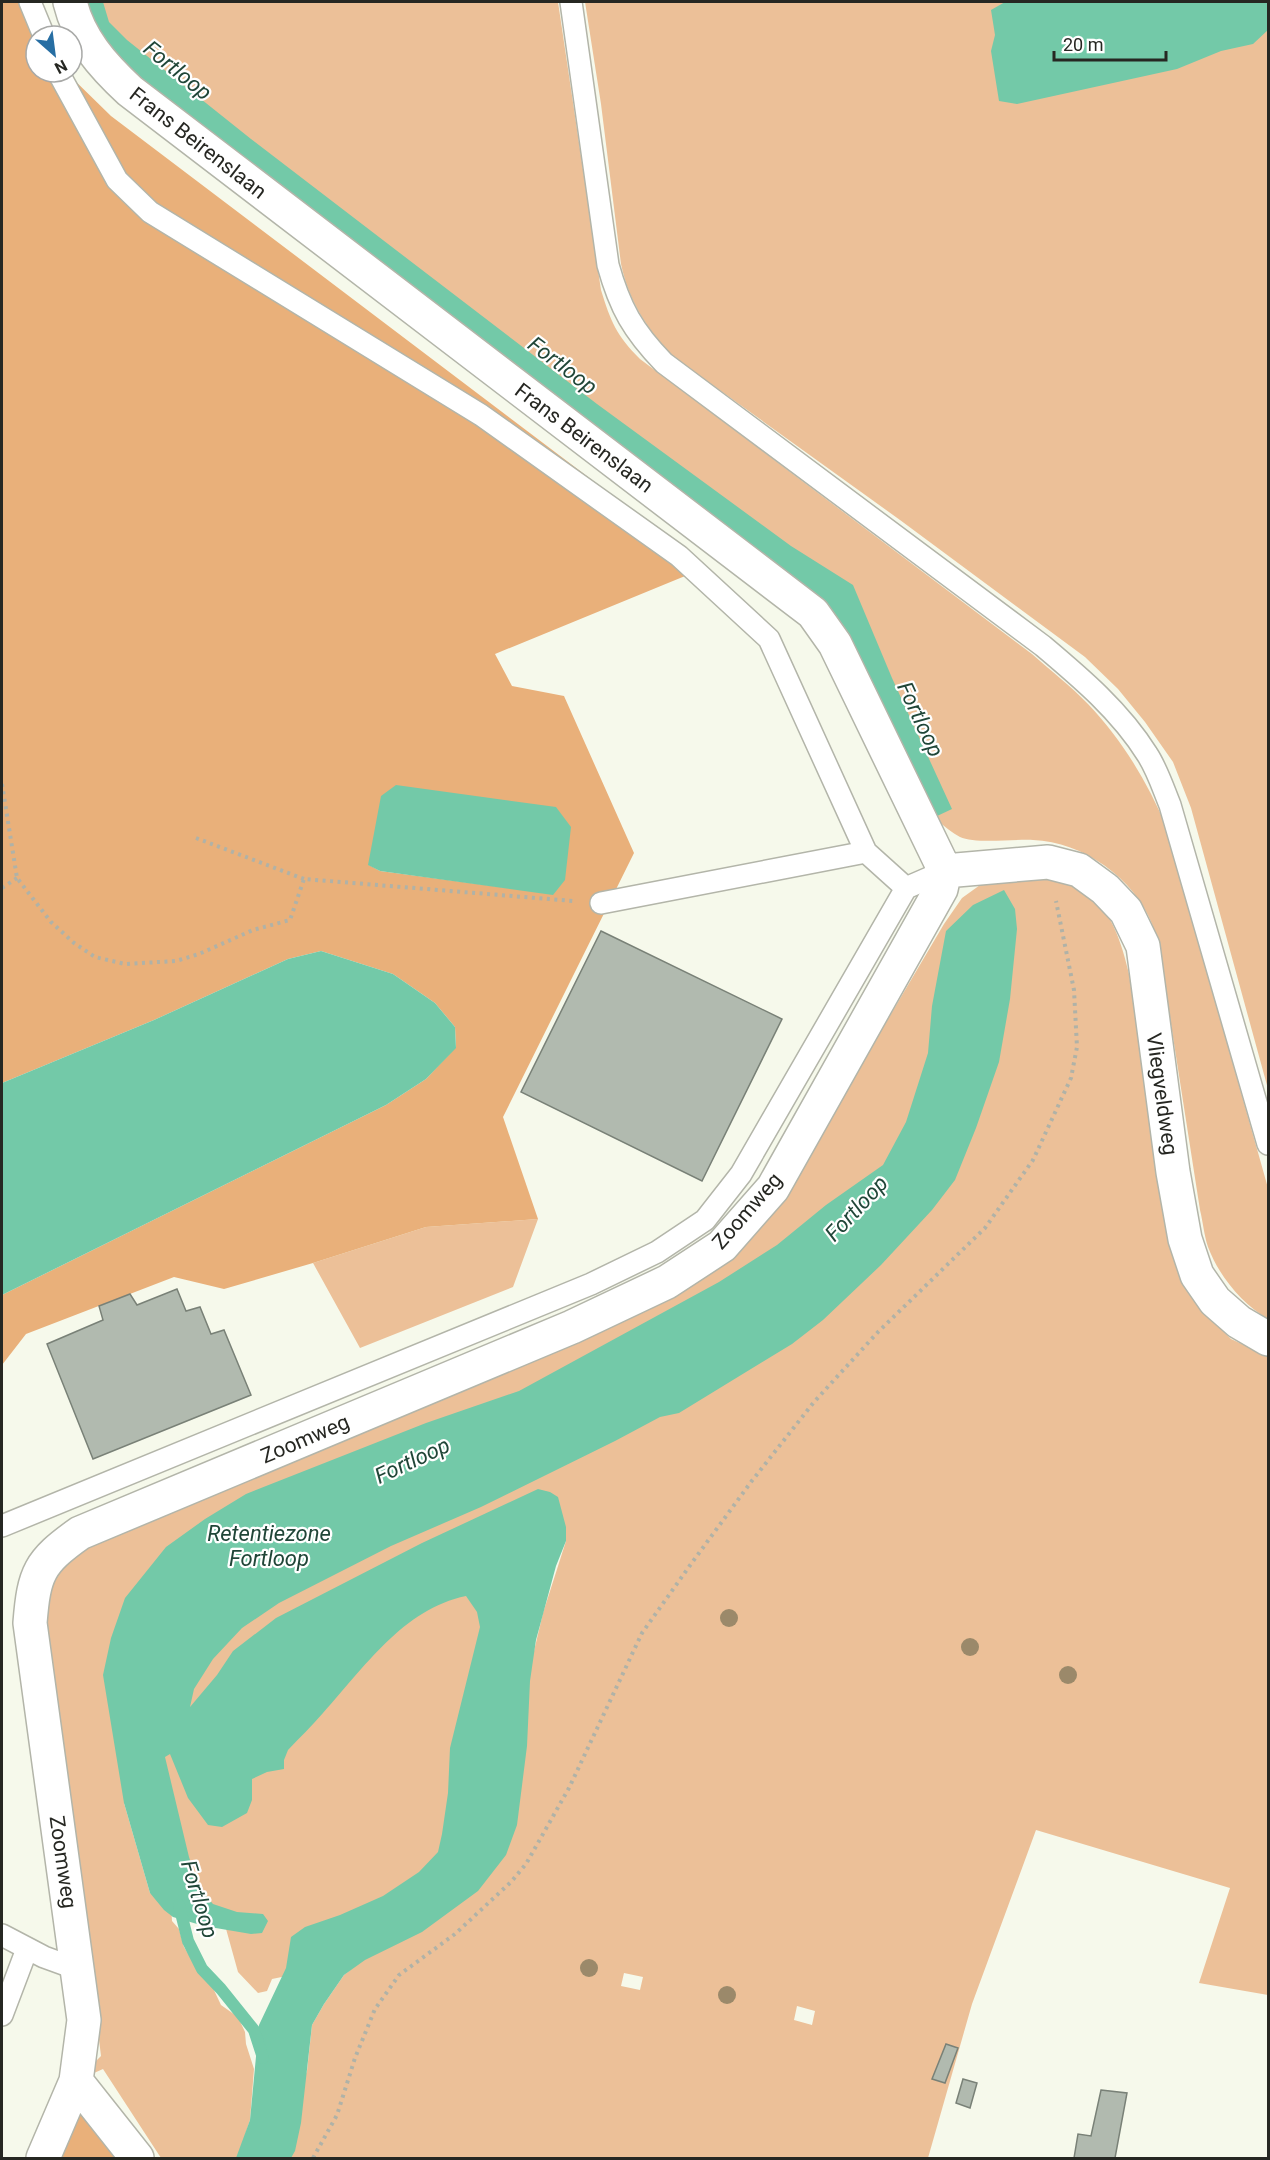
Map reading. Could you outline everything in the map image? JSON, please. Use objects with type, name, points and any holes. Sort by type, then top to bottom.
[{"type":"street","name":"Frans Beirenslaan","points":[[70,2],[74,18],[88,46],[106,69],[130,91],[813,613],[835,644],[945,871]]},
{"type":"street","points":[[945,871],[1048,862]]},
{"type":"street","name":"Vliegveldweg","points":[[1048,862],[1079,870],[1105,889],[1126,911],[1143,946],[1173,1172],[1185,1239],[1197,1275],[1215,1300],[1239,1322],[1269,1339]]},
{"type":"street","name":"Zoomweg","points":[[43,2158],[76,2081],[84,2020],[30,1623],[33,1593],[41,1568],[56,1550],[80,1533],[572,1327],[667,1282],[722,1246],[773,1188],[942,889],[945,871]]},
{"type":"street","points":[[76,2081],[137,2158]]},
{"type":"lane","points":[[30,2],[39,24]]},
{"type":"lane","points":[[571,2],[608,265],[615,289],[627,316],[644,342],[664,363],[1043,646],[1101,697],[1124,723],[1147,754],[1170,805],[1269,1144]]},
{"type":"lane","name":"Frans Beirenslaan","points":[[65,84],[117,180],[150,212],[481,416],[679,556],[769,639],[866,852]]},
{"type":"lane","points":[[601,903],[866,852],[906,888]]},
{"type":"lane","points":[[2,1526],[591,1284],[657,1252],[705,1220],[741,1174],[906,888],[945,871]]},
{"type":"lane","points":[[2,1935],[27,1949],[77,1969]]},
{"type":"lane","points":[[2,2015],[27,1949]]},
{"type":"path","points":[[2,784],[17,878],[51,922],[74,943],[95,957],[124,964],[176,961],[199,954],[253,930],[290,920],[304,879]]},
{"type":"path","points":[[196,838],[304,879],[601,903]]},
{"type":"path","points":[[314,2158],[337,2115],[355,2058],[375,2009],[399,1975],[456,1934],[511,1882],[526,1864],[569,1788],[642,1633],[691,1564],[814,1402],[878,1332],[985,1228],[1033,1160],[1071,1078],[1077,1047],[1074,990],[1048,862]]},
{"type":"path","points":[[2,888],[17,878]]},
{"type":"shaded area","points":[[2,2],[42,2],[50,24],[24,24],[24,84],[78,84],[111,116],[707,567],[495,654],[512,686],[564,696],[634,853],[503,1117],[538,1219],[426,1227],[224,1289],[174,1277],[26,1334],[2,1365],[2,1295],[386,1105],[426,1079],[456,1047],[455,1027],[435,1003],[393,974],[321,951],[288,959],[154,1020],[2,1083]],"holes":[[[369,865],[553,894],[380,871]]]},
{"type":"shaded area","points":[[80,2],[558,2],[601,290],[611,320],[625,343],[640,359],[1032,654],[1075,691],[1112,732],[1151,793],[1166,826],[1268,1188],[1268,1319],[1249,1306],[1225,1279],[1205,1238],[1161,960],[1152,924],[1144,907],[1133,892],[1104,866],[1088,855],[1070,848],[1052,842],[1033,840],[966,839],[937,821],[842,632],[523,374]]},
{"type":"shaded area","points":[[585,2],[1268,2],[1268,1089],[1191,808],[1173,762],[1145,722],[1118,689],[1085,657],[675,358],[656,337],[641,315],[629,291],[621,264],[601,104]]},
{"type":"shaded area","points":[[1057,876],[1092,896],[1108,915],[1119,938],[1129,974],[1166,1229],[1178,1273],[1202,1310],[1231,1339],[1268,1356],[1268,1995],[1199,1983],[1230,1888],[1036,1830],[972,2004],[928,2158],[272,2158],[307,2071],[312,2025],[344,1975],[354,1967],[306,1972],[272,1979],[267,1991],[258,1993],[238,1972],[223,1918],[124,1803],[150,1893],[171,1904],[172,1921],[179,1929],[184,1947],[201,1975],[213,1988],[221,2005],[238,2017],[245,2032],[246,2044],[254,2069],[250,2120],[245,2135],[242,2158],[161,2158],[103,2069],[76,2081],[101,2056],[70,1800],[44,1613],[48,1588],[62,1567],[80,1548],[579,1338],[783,1197],[944,924],[962,898],[987,880]],"holes":[[[529,1493],[566,1541],[543,1613],[534,1651]],[[624,1973],[643,1977],[640,1990],[621,1986]],[[797,2006],[815,2011],[812,2025],[794,2020]]]},
{"type":"shaded area","points":[[538,1219],[513,1287],[360,1348],[313,1263],[426,1227]]},
{"type":"shaded area","points":[[76,2081],[137,2158],[43,2158]]},
{"type":"water","points":[[80,2],[103,2],[109,22],[127,40],[251,139],[597,404],[791,546],[853,585],[892,678],[952,809],[935,817],[842,632],[120,64]]},
{"type":"water","points":[[1005,2],[1268,2],[1268,30],[1253,44],[1221,51],[1177,69],[1017,104],[999,101],[991,51],[995,35],[991,10]]},
{"type":"water","points":[[396,785],[556,807],[571,827],[565,880],[553,895],[380,871],[368,865],[381,796]]},
{"type":"water","name":"Retentiezone Fortloop","points":[[1004,890],[1015,909],[1017,929],[1010,999],[999,1062],[955,1180],[932,1210],[881,1265],[823,1320],[792,1344],[679,1413],[660,1417],[481,1507],[391,1546],[279,1603],[242,1628],[213,1659],[194,1689],[190,1707],[217,1675],[233,1651],[276,1618],[422,1543],[538,1489],[558,1497],[566,1527],[566,1541],[556,1566],[536,1640],[530,1681],[527,1746],[517,1825],[506,1855],[478,1891],[422,1932],[365,1960],[344,1975],[312,2025],[301,2123],[295,2151],[291,2158],[236,2158],[250,2120],[259,2025],[286,1968],[291,1937],[305,1927],[383,1896],[419,1872],[438,1852],[448,1793],[450,1748],[480,1627],[477,1612],[466,1596],[443,1603],[423,1613],[404,1627],[386,1642],[288,1750],[284,1760],[284,1769],[267,1772],[252,1779],[252,1800],[247,1813],[222,1827],[208,1825],[188,1798],[170,1754],[165,1757],[189,1857],[199,1888],[213,1904],[237,1912],[263,1914],[268,1921],[262,1933],[251,1934],[204,1926],[173,1917],[150,1893],[124,1803],[103,1675],[111,1638],[125,1598],[166,1547],[205,1519],[246,1494],[426,1423],[519,1391],[719,1282],[777,1245],[826,1205],[883,1165],[906,1122],[928,1053],[932,1006],[946,931],[973,905]]},
{"type":"water","points":[[321,951],[393,974],[435,1003],[455,1027],[456,1048],[426,1079],[386,1105],[2,1295],[2,1083],[154,1020],[288,959]]},
{"type":"building","points":[[601,931],[782,1019],[702,1181],[521,1092]]},
{"type":"building","points":[[177,1289],[186,1311],[200,1307],[211,1334],[224,1330],[251,1395],[93,1459],[47,1344],[103,1320],[99,1306],[130,1294],[137,1305]]},
{"type":"building","points":[[946,2044],[958,2048],[945,2083],[932,2079]]},
{"type":"building","points":[[963,2079],[977,2083],[970,2108],[956,2103]]},
{"type":"building","points":[[1101,2090],[1127,2093],[1115,2158],[1074,2158],[1078,2134],[1091,2136]]},
{"type":"waterway","name":"Fortloop","points":[[179,1905],[188,1941],[202,1969],[254,2030],[263,2058]]}]
